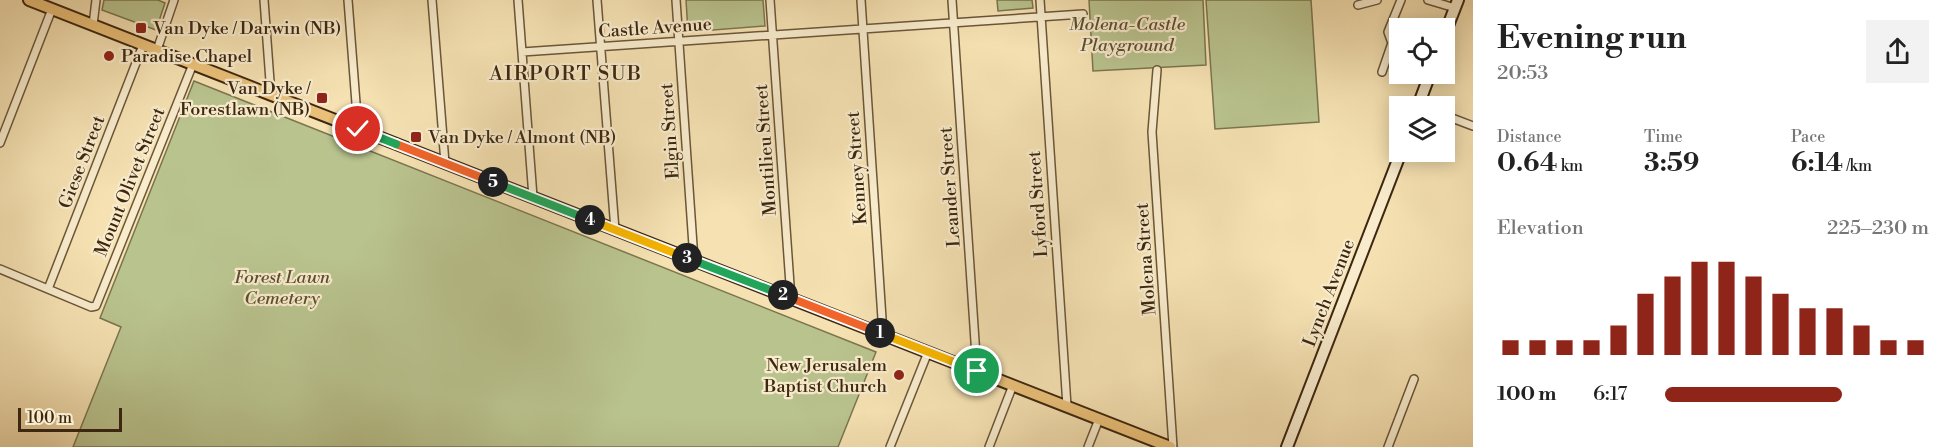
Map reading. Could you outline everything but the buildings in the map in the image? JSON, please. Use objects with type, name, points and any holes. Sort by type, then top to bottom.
[{"type":"main road","points":[[28,0],[1172,447]]},
{"type":"street","points":[[93,25],[96,0]]},
{"type":"street","points":[[157,50],[174,0]]},
{"type":"street","points":[[264,0],[271,95]]},
{"type":"street","points":[[348,0],[358,129]]},
{"type":"street","points":[[432,0],[445,163]]},
{"type":"street","points":[[518,0],[533,197]]},
{"type":"street","points":[[597,0],[615,230]]},
{"type":"street","name":"Elgin Street","points":[[676,0],[694,260]]},
{"type":"street","name":"Montilieu Street","points":[[770,0],[791,298]]},
{"type":"street","name":"Kenney Street","points":[[861,0],[883,334]]},
{"type":"street","name":"Leander Street","points":[[952,0],[977,371]]},
{"type":"street","name":"Lyford Street","points":[[1040,0],[1067,406]]},
{"type":"street","points":[[1358,5],[1377,0]]},
{"type":"street","points":[[1382,72],[1392,43],[1388,32],[1401,0]]},
{"type":"street","points":[[1428,0],[1457,4],[1451,18]]},
{"type":"street","points":[[0,143],[52,9]]},
{"type":"street","name":"Castle Avenue","points":[[522,52],[1083,14]]},
{"type":"street","name":"Giese Street","points":[[48,289],[143,45]]},
{"type":"street","name":"Mount Olivet Street","points":[[48,289],[91,307],[98,303],[193,64]]},
{"type":"street","name":"Molena Street","points":[[1157,70],[1152,132],[1172,447]]},
{"type":"street","points":[[1455,119],[1473,126]]},
{"type":"street","name":"Lynch Avenue","points":[[1287,447],[1397,162]]},
{"type":"street","points":[[0,269],[48,289]]},
{"type":"street","points":[[890,447],[928,352]]},
{"type":"street","points":[[1388,447],[1414,379]]},
{"type":"street","points":[[989,447],[1013,386]]},
{"type":"street","points":[[1088,447],[1099,419]]},
{"type":"green space","points":[[104,0],[158,0],[165,3],[156,30],[102,10]]},
{"type":"green space","points":[[686,0],[763,0],[765,26],[688,32]]},
{"type":"green space","points":[[997,0],[1032,0],[1033,8],[998,11]]},
{"type":"green space","name":"Molena-Castle Playground","points":[[1089,0],[1203,0],[1206,65],[1093,71]]},
{"type":"green space","points":[[1206,0],[1311,0],[1319,122],[1215,129]]},
{"type":"green space","name":"Forest Lawn Cemetery","points":[[194,81],[876,352],[838,447],[73,447],[121,327],[100,318]]},
{"type":"place","name":"Van Dyke / Darwin (NB)","points":[[141,28]]},
{"type":"place","name":"Paradise Chapel","points":[[109,56]]},
{"type":"place","name":"Van Dyke / Forestlawn (NB)","points":[[322,98]]},
{"type":"place","name":"Van Dyke / Almont (NB)","points":[[416,137]]},
{"type":"place","name":"New Jerusalem Baptist Church","points":[[899,375]]},
{"type":"district","name":"AIRPORT SUB","points":[[566,74]]},
{"type":"route","points":[[358,129],[977,371]]}]
